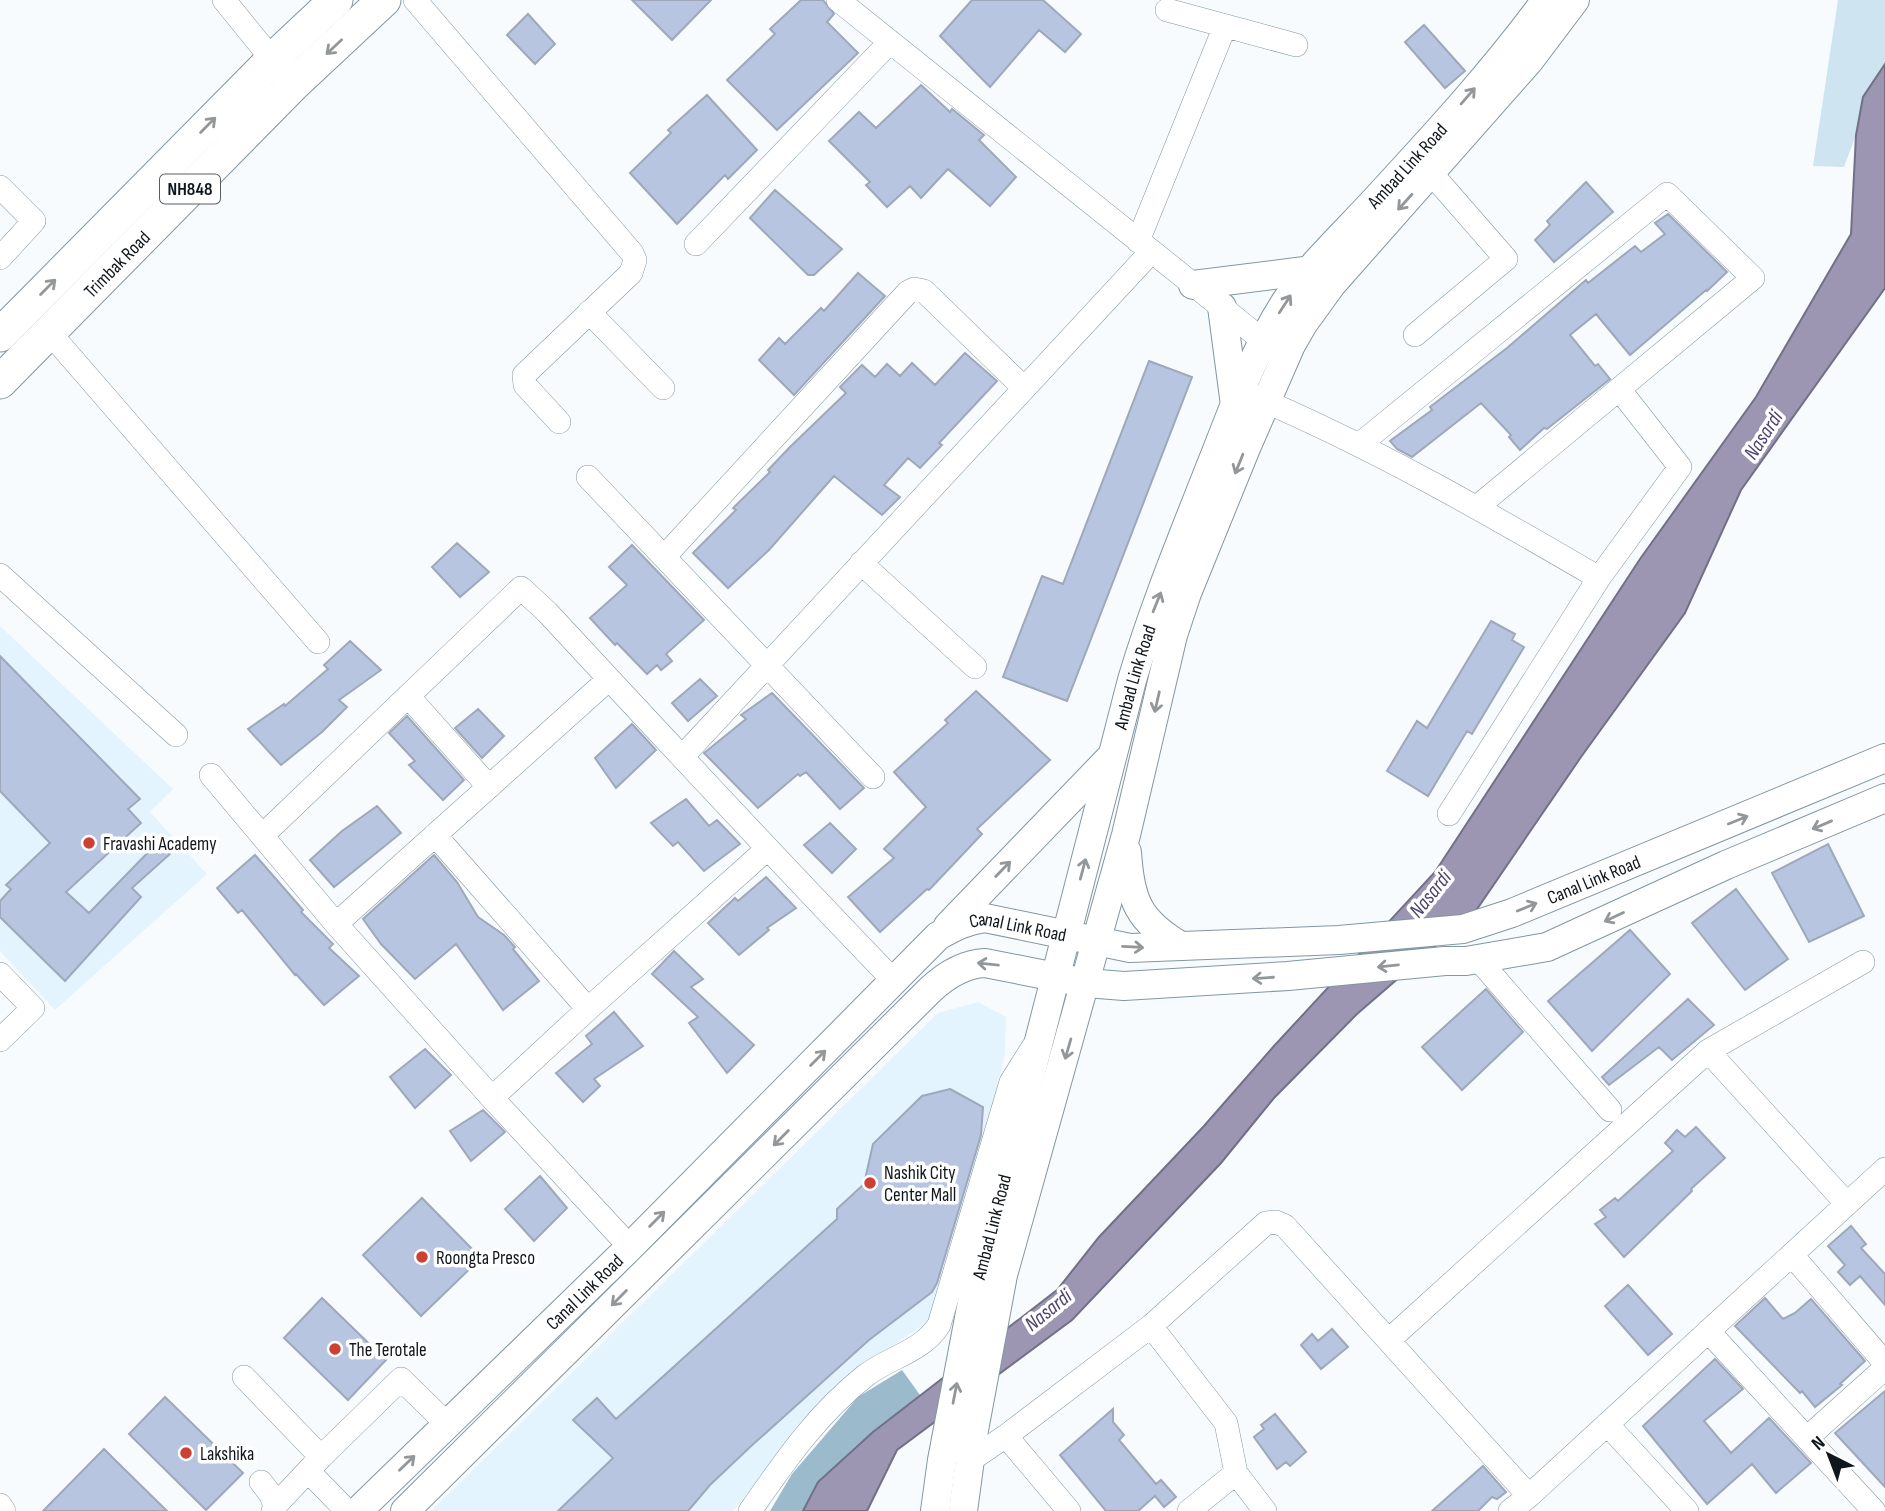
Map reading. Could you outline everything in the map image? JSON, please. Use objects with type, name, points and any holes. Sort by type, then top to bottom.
[{"type":"highway","name":"Trimbak Road","points":[[0,335],[272,60],[336,0]]},
{"type":"highway","name":"Trimbak Road","points":[[0,383],[294,84],[384,0]]},
{"type":"main road","name":"Ambad Link Road","points":[[955,1460],[973,1297],[1012,1110],[1039,1039],[1152,613],[1238,398],[1263,340],[1287,300],[1430,141],[1517,40],[1546,0]]},
{"type":"main road","name":"Ambad Link Road","points":[[955,1460],[974,1430],[1003,1275],[1098,941],[1173,635],[1187,593],[1266,402],[1303,324],[1332,284],[1529,61],[1575,0]]},
{"type":"main road","points":[[1193,285],[1312,270]]},
{"type":"main road","points":[[1222,307],[1238,398]]},
{"type":"main road","points":[[938,936],[1112,757]]},
{"type":"main road","name":"Canal Link Road","points":[[358,1511],[630,1247],[938,936],[970,920],[985,918],[1130,948],[1339,940],[1463,929],[1512,913],[1885,758]]},
{"type":"main road","name":"Canal Link Road","points":[[405,1511],[939,982],[960,968],[973,963],[985,963],[1086,983],[1151,985],[1478,959],[1547,947],[1726,865],[1885,799]]},
{"type":"main road","points":[[1126,835],[1129,877],[1135,901],[1149,925],[1181,946]]},
{"type":"main road","points":[[935,1511],[955,1460]]},
{"type":"main road","points":[[955,1460],[963,1511]]},
{"type":"street","points":[[224,0],[294,84]]},
{"type":"street","points":[[415,0],[632,253],[635,260],[631,273],[524,375],[525,385],[559,422]]},
{"type":"street","points":[[838,0],[1285,358]]},
{"type":"street","points":[[1167,10],[1195,9],[1226,26],[1296,45]]},
{"type":"street","points":[[682,757],[1024,388],[1144,246],[1226,26]]},
{"type":"street","points":[[696,244],[890,42]]},
{"type":"street","points":[[1415,335],[1506,259],[1432,173]]},
{"type":"street","points":[[0,187],[34,221],[0,258]]},
{"type":"street","points":[[1360,444],[1667,194],[1753,278],[1477,507]]},
{"type":"street","points":[[664,557],[908,292],[914,289],[924,291],[1024,388]]},
{"type":"street","points":[[589,313],[663,388]]},
{"type":"street","points":[[49,332],[318,642]]},
{"type":"street","points":[[1449,814],[1599,578],[1680,467],[1619,389]]},
{"type":"street","points":[[1238,398],[1266,402],[1360,444],[1477,507],[1599,578]]},
{"type":"street","points":[[588,477],[873,777]]},
{"type":"street","points":[[861,564],[975,667]]},
{"type":"street","points":[[0,575],[176,735]]},
{"type":"street","points":[[263,835],[521,588],[547,612],[766,850],[895,982]]},
{"type":"street","points":[[336,924],[609,679]]},
{"type":"street","points":[[408,696],[489,787]]},
{"type":"street","points":[[211,775],[336,924],[630,1247]]},
{"type":"street","points":[[435,835],[588,1009]]},
{"type":"street","points":[[492,1098],[766,850]]},
{"type":"street","points":[[1478,959],[1610,1110]]},
{"type":"street","points":[[1389,1340],[1708,1051],[1863,962]]},
{"type":"street","points":[[0,974],[33,1008],[0,1040]]},
{"type":"street","points":[[1708,1051],[1847,1204]]},
{"type":"street","points":[[750,1511],[798,1442],[839,1399],[866,1376],[924,1343],[935,1332],[1012,1110]]},
{"type":"street","points":[[1510,1511],[1885,1169]]},
{"type":"street","points":[[955,1460],[1006,1436],[1152,1326],[1266,1223],[1276,1222],[1285,1226],[1528,1496]]},
{"type":"street","points":[[1792,1255],[1885,1365],[1807,1438]]},
{"type":"street","points":[[1152,1326],[1226,1423],[1236,1473],[1265,1511]]},
{"type":"street","points":[[1708,1331],[1874,1511]]},
{"type":"street","points":[[244,1377],[315,1464],[347,1511]]},
{"type":"street","points":[[274,1509],[315,1464],[401,1379],[447,1424]]},
{"type":"street","points":[[1607,1424],[1687,1511]]},
{"type":"street","points":[[1006,1436],[1069,1511]]},
{"type":"street","points":[[1189,1511],[1236,1473]]},
{"type":"street","points":[[261,1482],[271,1495],[274,1509]]},
{"type":"street","points":[[0,1505],[4,1511]]},
{"type":"shaded area","points":[[1838,0],[1885,0],[1885,64],[1863,97],[1856,135],[1844,167],[1813,166]]},
{"type":"shaded area","name":"Fravashi Academy","points":[[0,626],[173,789],[150,812],[207,874],[55,1010],[0,951]]},
{"type":"shaded area","name":"Nashik City Center Mall","points":[[978,1002],[1006,1017],[1005,1054],[943,1311],[836,1385],[733,1511],[431,1511],[938,1013]]},
{"type":"shaded area","points":[[902,1370],[920,1395],[873,1432],[818,1482],[803,1511],[770,1511],[792,1474],[858,1397]]},
{"type":"water","name":"Nasardi","points":[[1885,64],[1885,288],[1741,490],[1685,613],[1581,757],[1475,912],[1357,1014],[1274,1098],[1221,1163],[1072,1320],[897,1450],[867,1511],[803,1511],[818,1482],[873,1432],[1057,1290],[1099,1237],[1435,872],[1640,559],[1756,397],[1851,234],[1856,135],[1863,97]]},
{"type":"building","points":[[632,0],[711,0],[672,40]]},
{"type":"building","points":[[801,0],[823,0],[834,14],[827,22],[858,53],[777,130],[727,80],[775,34],[770,29]]},
{"type":"building","points":[[972,0],[1043,0],[1081,34],[1065,52],[1039,30],[990,87],[940,36]]},
{"type":"building","points":[[528,14],[555,44],[535,64],[507,35]]},
{"type":"building","points":[[1424,25],[1465,71],[1445,88],[1405,42]]},
{"type":"building","points":[[921,85],[950,112],[952,109],[984,135],[979,140],[1016,177],[990,206],[948,169],[921,198],[910,186],[887,207],[866,185],[870,182],[829,141],[859,112],[876,128]]},
{"type":"building","points":[[707,95],[757,150],[728,179],[725,175],[677,224],[630,173],[671,133],[668,130]]},
{"type":"building","points":[[1586,182],[1613,212],[1554,262],[1535,240],[1550,225],[1547,221]]},
{"type":"building","points":[[775,190],[842,249],[814,275],[808,275],[750,218]]},
{"type":"building","points":[[1668,214],[1727,272],[1630,355],[1596,314],[1570,335],[1595,366],[1598,364],[1610,379],[1547,429],[1544,428],[1520,450],[1509,437],[1511,435],[1481,403],[1412,457],[1397,449],[1390,441],[1432,410],[1430,407],[1507,348],[1586,280],[1588,283],[1635,246],[1641,252],[1665,234],[1655,223]]},
{"type":"building","points":[[858,273],[885,296],[794,395],[759,360],[779,338],[785,344],[821,308],[824,311]]},
{"type":"building","points":[[965,353],[997,381],[939,443],[942,445],[920,468],[908,458],[884,485],[900,497],[882,515],[834,476],[769,550],[728,588],[693,553],[736,510],[733,508],[770,472],[768,470],[846,393],[840,387],[862,365],[875,377],[887,364],[900,376],[912,363],[935,385]]},
{"type":"building","points":[[1149,361],[1192,377],[1067,701],[1003,677],[1042,576],[1063,584]]},
{"type":"building","points":[[457,543],[489,572],[460,597],[432,567]]},
{"type":"building","points":[[632,545],[704,620],[666,654],[672,661],[661,670],[657,665],[647,674],[590,618],[627,585],[609,567]]},
{"type":"building","points":[[1491,621],[1515,634],[1512,640],[1524,647],[1472,734],[1467,731],[1428,796],[1387,771],[1417,721],[1427,728]]},
{"type":"building","points":[[350,641],[381,670],[339,700],[347,707],[322,732],[281,765],[248,729],[284,704],[285,706],[328,669],[324,665]]},
{"type":"building","points":[[0,656],[140,799],[128,809],[141,823],[66,892],[89,913],[159,841],[170,854],[132,888],[141,897],[65,981],[0,917],[0,901],[11,889],[6,885],[50,843],[0,791]]},
{"type":"building","points":[[700,679],[717,696],[688,721],[672,703]]},
{"type":"building","points":[[976,691],[1050,760],[977,829],[982,834],[929,890],[880,932],[848,897],[894,858],[884,849],[926,807],[894,772],[948,723],[945,720]]},
{"type":"building","points":[[772,693],[864,788],[840,809],[806,772],[800,776],[798,774],[758,808],[704,753],[746,719],[741,715]]},
{"type":"building","points":[[478,709],[504,736],[482,758],[455,728]]},
{"type":"building","points":[[407,716],[464,780],[443,800],[409,765],[415,761],[389,733]]},
{"type":"building","points":[[632,724],[656,750],[616,788],[595,758]]},
{"type":"building","points":[[686,799],[709,826],[717,820],[740,844],[704,871],[678,842],[673,846],[651,823]]},
{"type":"building","points":[[377,806],[401,833],[334,887],[310,860],[342,831]]},
{"type":"building","points":[[830,823],[856,849],[832,873],[804,845]]},
{"type":"building","points":[[1828,844],[1864,916],[1809,942],[1772,873]]},
{"type":"building","points":[[255,855],[303,910],[301,912],[333,944],[329,948],[359,976],[324,1005],[295,975],[242,910],[238,913],[217,888]]},
{"type":"building","points":[[434,855],[457,882],[478,917],[504,935],[539,981],[503,1010],[456,944],[415,979],[381,944],[363,919]]},
{"type":"building","points":[[766,877],[796,908],[767,928],[769,930],[739,955],[708,923],[735,898],[738,901]]},
{"type":"building","points":[[1736,889],[1788,959],[1745,990],[1692,923]]},
{"type":"building","points":[[1630,930],[1670,974],[1592,1051],[1548,1001]]},
{"type":"building","points":[[674,951],[703,979],[691,987],[754,1045],[727,1073],[689,1023],[698,1017],[652,974]]},
{"type":"building","points":[[1486,989],[1523,1032],[1462,1090],[1422,1047]]},
{"type":"building","points":[[1688,999],[1714,1025],[1672,1060],[1659,1047],[1609,1085],[1602,1077]]},
{"type":"building","points":[[614,1012],[643,1046],[594,1079],[600,1086],[583,1102],[556,1073],[592,1044],[586,1036]]},
{"type":"building","points":[[425,1049],[451,1075],[415,1108],[390,1077]]},
{"type":"building","points":[[950,1089],[983,1107],[981,1135],[932,1292],[869,1340],[749,1448],[710,1485],[688,1511],[558,1511],[613,1458],[573,1420],[597,1398],[616,1419],[837,1219],[837,1209],[864,1184],[873,1144],[922,1096]]},
{"type":"building","points":[[483,1110],[505,1132],[471,1161],[450,1131]]},
{"type":"building","points":[[1696,1127],[1725,1158],[1624,1257],[1595,1224],[1606,1217],[1600,1210],[1615,1198],[1618,1201],[1673,1151],[1665,1143],[1677,1130],[1685,1137]]},
{"type":"building","points":[[540,1176],[567,1208],[534,1241],[505,1209]]},
{"type":"building","name":"Roongta Presco","points":[[422,1198],[481,1258],[421,1316],[363,1255]]},
{"type":"building","points":[[1851,1226],[1866,1244],[1861,1248],[1885,1274],[1885,1305],[1860,1276],[1850,1285],[1838,1272],[1845,1265],[1828,1246]]},
{"type":"building","points":[[1628,1285],[1672,1334],[1648,1355],[1605,1306]]},
{"type":"building","name":"The Terotale","points":[[322,1298],[386,1360],[348,1400],[284,1338]]},
{"type":"building","points":[[1765,1298],[1783,1319],[1811,1299],[1865,1361],[1815,1407],[1735,1326]]},
{"type":"building","points":[[1332,1329],[1348,1347],[1321,1369],[1301,1345],[1312,1334],[1318,1341]]},
{"type":"building","points":[[1715,1359],[1743,1389],[1704,1421],[1731,1453],[1769,1418],[1811,1463],[1776,1493],[1752,1464],[1707,1504],[1643,1426]]},
{"type":"building","points":[[1885,1391],[1885,1487],[1835,1433]]},
{"type":"building","name":"Lakshika","points":[[165,1397],[243,1473],[206,1510],[129,1434]]},
{"type":"building","points":[[1113,1409],[1113,1422],[1124,1435],[1119,1440],[1156,1484],[1161,1480],[1176,1497],[1164,1507],[1155,1496],[1138,1511],[1106,1511],[1060,1455]]},
{"type":"building","points":[[1275,1414],[1306,1452],[1290,1466],[1286,1462],[1277,1469],[1254,1437],[1264,1429],[1261,1425]]},
{"type":"building","points":[[104,1449],[114,1459],[167,1511],[43,1511]]},
{"type":"building","points":[[1483,1466],[1506,1492],[1497,1499],[1492,1497],[1478,1511],[1432,1511]]},
{"type":"place","name":"Fravashi Academy","points":[[89,843]]},
{"type":"place","name":"Nashik City Center Mall","points":[[870,1183]]},
{"type":"place","name":"Roongta Presco","points":[[422,1257]]},
{"type":"place","name":"The Terotale","points":[[335,1349]]},
{"type":"place","name":"Lakshika","points":[[186,1453]]}]
